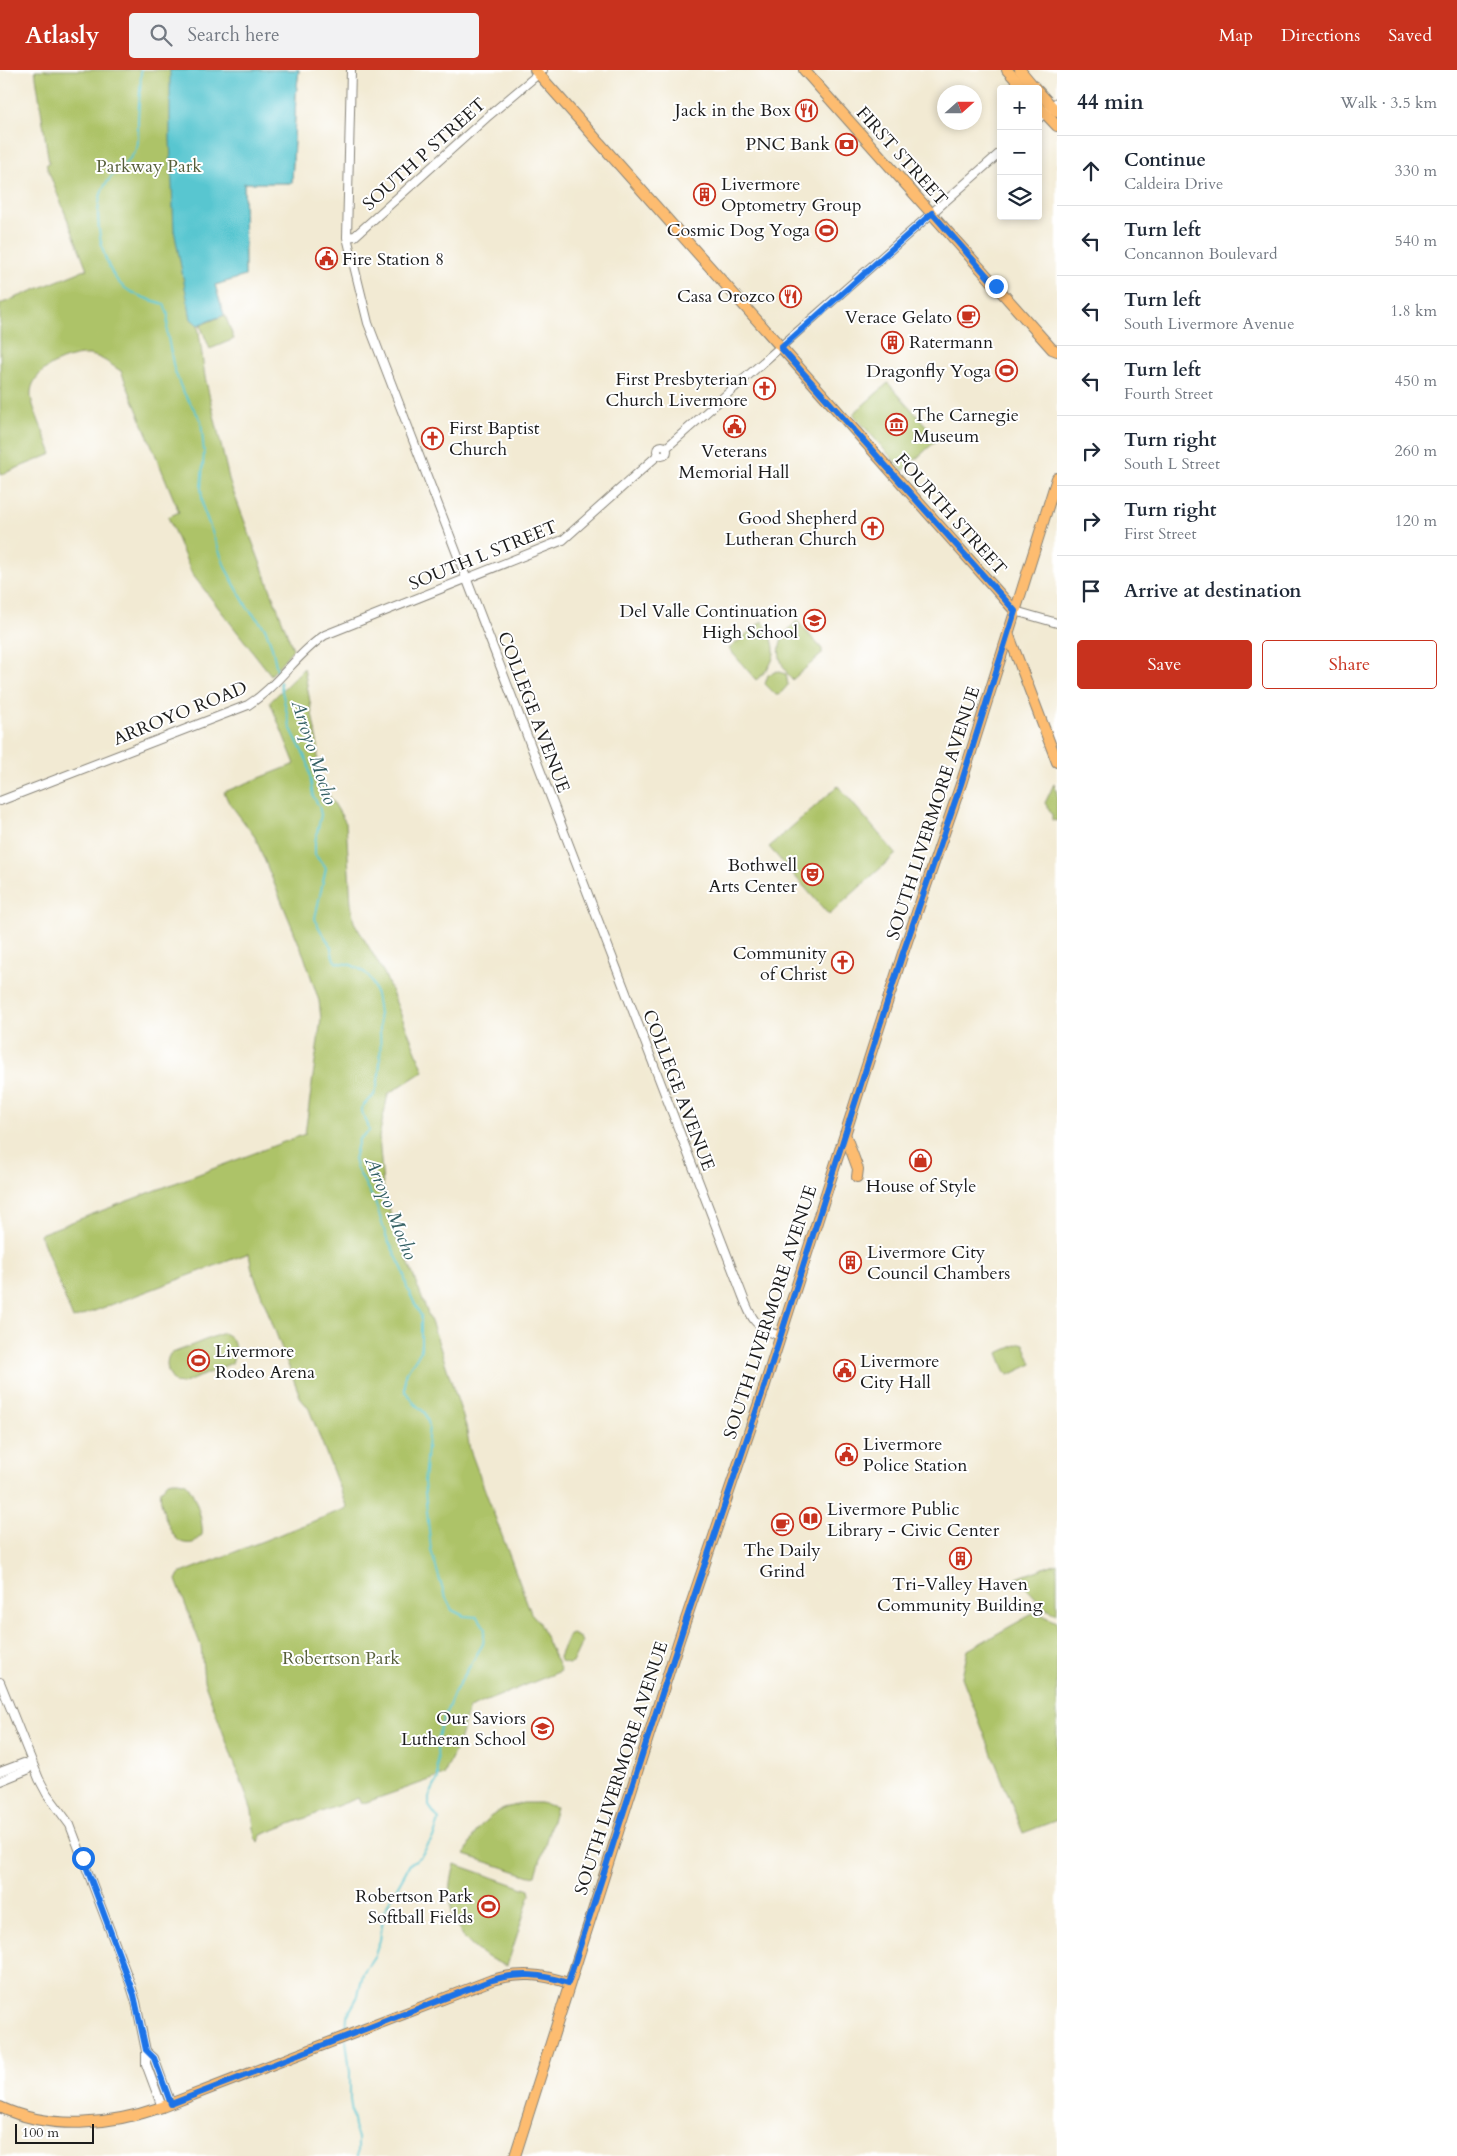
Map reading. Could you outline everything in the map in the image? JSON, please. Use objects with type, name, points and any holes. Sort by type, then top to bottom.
[{"type":"main road","name":"FIRST STREET","points":[[804,70],[1052,349],[1057,351]]},
{"type":"main road","points":[[1007,70],[1020,85]]},
{"type":"main road","points":[[1020,70],[1033,85]]},
{"type":"main road","name":"FOURTH STREET","points":[[538,71],[1015,611]]},
{"type":"main road","points":[[1048,110],[1057,126]]},
{"type":"main road","name":"SOUTH LIVERMORE AVENUE","points":[[515,2156],[568,1983],[961,784],[1057,478]]},
{"type":"main road","points":[[1008,633],[1057,762]]},
{"type":"main road","points":[[845,1134],[858,1169],[857,1177]]},
{"type":"main road","points":[[0,2107],[32,2118],[71,2123],[110,2121],[167,2105],[360,2030],[509,1975],[543,1976],[568,1983]]},
{"type":"street","name":"COLLEGE AVENUE","points":[[351,70],[347,237],[368,323],[748,1309],[753,1321],[764,1331],[780,1336]]},
{"type":"street","name":"SOUTH P STREET","points":[[347,237],[355,236],[538,71]]},
{"type":"street","points":[[781,348],[997,156]]},
{"type":"street","name":"SOUTH L STREET","points":[[352,623],[563,540],[658,455],[658,448],[662,446],[666,448],[781,348]]},
{"type":"street","points":[[1015,611],[1057,623]]},
{"type":"street","name":"ARROYO ROAD","points":[[0,801],[248,705],[270,688],[312,643],[352,623]]},
{"type":"street","points":[[0,1682],[32,1764],[47,1794],[70,1826],[80,1851],[134,1995],[146,2050],[146,2064],[167,2105]]},
{"type":"street","points":[[0,1772],[24,1763],[32,1764]]},
{"type":"street","points":[[0,1781],[27,1770],[32,1764]]},
{"type":"green space","name":"Parkway Park","points":[[35,70],[299,70],[292,183],[244,183],[245,276],[215,285],[224,315],[198,325],[205,377],[230,483],[293,649],[271,675],[192,574],[168,517],[179,512],[121,371],[102,359],[90,355],[81,355],[61,360],[43,371],[32,387],[31,397],[52,454],[0,475],[0,304],[87,269],[46,165],[49,163]]},
{"type":"green space","points":[[225,315],[234,339],[210,349],[200,325]]},
{"type":"green space","points":[[888,383],[938,439],[903,471],[853,414]]},
{"type":"green space","points":[[762,621],[771,637],[774,652],[769,666],[756,680],[729,649]]},
{"type":"green space","points":[[797,621],[822,649],[822,654],[792,680],[782,664],[780,649],[784,635]]},
{"type":"green space","name":"Robertson Park","points":[[304,668],[318,747],[317,775],[346,823],[351,904],[354,922],[384,973],[424,1071],[388,1094],[379,1137],[383,1186],[393,1222],[436,1335],[466,1426],[470,1450],[531,1613],[538,1621],[561,1671],[469,1708],[459,1741],[444,1775],[361,1804],[358,1798],[261,1835],[259,1842],[255,1838],[252,1811],[204,1681],[201,1646],[176,1580],[179,1574],[347,1508],[309,1409],[301,1399],[252,1270],[249,1253],[73,1319],[40,1234],[305,1134],[321,1019],[319,1001],[304,956],[255,837],[228,801],[224,792],[295,764],[270,702]]},
{"type":"green space","points":[[777,671],[786,674],[788,685],[779,695],[776,695],[765,684],[768,675]]},
{"type":"green space","points":[[1054,784],[1057,794],[1057,821],[1052,820],[1052,814],[1045,803]]},
{"type":"green space","points":[[838,786],[896,854],[829,915],[769,847]]},
{"type":"green space","name":"Livermore Rodeo Arena","points":[[223,1333],[231,1338],[234,1345],[232,1363],[182,1384],[175,1383],[168,1369],[167,1361],[170,1354]]},
{"type":"green space","points":[[1021,1343],[1024,1344],[1032,1364],[1009,1375],[1006,1373],[998,1353]]},
{"type":"green space","points":[[168,1482],[184,1482],[189,1487],[198,1508],[202,1523],[202,1535],[193,1543],[183,1543],[178,1540],[170,1529],[164,1515],[160,1495],[161,1490]]},
{"type":"green space","points":[[1057,1563],[1057,1614],[1046,1609],[1017,1578]]},
{"type":"green space","points":[[1036,1612],[1057,1622],[1057,1820],[1023,1833],[962,1677],[968,1650]]},
{"type":"green space","points":[[572,1634],[580,1638],[582,1642],[572,1663],[568,1664],[560,1661],[559,1657],[568,1636]]},
{"type":"green space","name":"Robertson Park Softball Fields","points":[[523,1803],[540,1803],[556,1807],[536,1875],[530,1876],[465,1855],[474,1835],[486,1820],[502,1810]]},
{"type":"green space","name":"Robertson Park Softball Fields","points":[[455,1864],[529,1890],[530,1895],[507,1966],[490,1959],[476,1950],[457,1927],[452,1914],[450,1899]]},
{"type":"water","points":[[170,70],[299,70],[292,183],[244,183],[245,276],[215,285],[224,315],[198,325],[191,319],[174,230],[170,139]]},
{"type":"waterway","name":"Arroyo Mocho","points":[[141,70],[137,147],[131,158],[105,185],[98,209],[100,239],[104,254],[117,280],[134,293],[164,304],[168,315],[167,333],[174,369],[182,390],[201,420],[204,453],[201,488],[203,508],[226,569],[247,607],[265,628],[272,647],[278,675]]},
{"type":"waterway","name":"Arroyo Mocho","points":[[280,682],[290,727],[308,763],[313,796],[319,806],[321,815],[315,842],[315,855],[326,868],[315,918],[332,949],[334,960],[363,971],[370,978],[377,1002],[380,1036],[377,1085],[374,1095],[362,1107],[362,1113],[369,1131],[359,1139],[354,1159],[356,1167],[376,1204],[386,1236],[403,1270],[407,1288],[421,1316],[421,1351],[405,1374],[405,1391],[425,1413],[429,1425],[424,1482],[431,1550],[444,1594],[452,1610],[464,1616],[478,1617],[485,1628],[483,1644],[454,1693],[440,1728],[437,1743],[438,1779],[429,1797],[429,1806],[439,1820],[434,1836],[421,1856],[410,1864],[384,1911],[380,1940],[375,1955],[363,1973],[358,1996],[347,2016],[346,2033]]},
{"type":"waterway","name":"Arroyo Mocho","points":[[346,2040],[350,2072],[350,2099],[354,2127],[358,2138],[358,2156]]},
{"type":"place","name":"Jack in the Box","points":[[807,110]]},
{"type":"place","name":"PNC Bank","points":[[846,144]]},
{"type":"place","name":"Livermore Optometry Group","points":[[705,194]]},
{"type":"place","name":"Cosmic Dog Yoga","points":[[826,230]]},
{"type":"place","name":"Fire Station 8","points":[[326,259]]},
{"type":"place","name":"Casa Orozco","points":[[791,296]]},
{"type":"place","name":"Verace Gelato","points":[[968,317]]},
{"type":"place","name":"Ratermann","points":[[893,342]]},
{"type":"place","name":"Dragonfly Yoga","points":[[1007,371]]},
{"type":"place","name":"First Presbyterian Church Livermore","points":[[764,389]]},
{"type":"place","name":"The Carnegie Museum","points":[[897,425]]},
{"type":"place","name":"Veterans Memorial Hall","points":[[734,426]]},
{"type":"place","name":"First Baptist Church","points":[[433,438]]},
{"type":"place","name":"Good Shepherd Lutheran Church","points":[[873,528]]},
{"type":"place","name":"Del Valle Continuation High School","points":[[814,621]]},
{"type":"place","name":"Bothwell Arts Center","points":[[813,875]]},
{"type":"place","name":"Community of Christ","points":[[843,963]]},
{"type":"place","name":"House of Style","points":[[921,1161]]},
{"type":"place","name":"Livermore City Council Chambers","points":[[851,1262]]},
{"type":"place","name":"Livermore Rodeo Arena","points":[[199,1361]]},
{"type":"place","name":"Livermore City Hall","points":[[844,1371]]},
{"type":"place","name":"Livermore Police Station","points":[[847,1454]]},
{"type":"place","name":"Livermore Public Library - Civic Center","points":[[811,1519]]},
{"type":"place","name":"The Daily Grind","points":[[782,1525]]},
{"type":"place","name":"Tri-Valley Haven Community Building","points":[[960,1559]]},
{"type":"place","name":"Our Saviors Lutheran School","points":[[542,1728]]},
{"type":"place","name":"Robertson Park Softball Fields","points":[[489,1906]]},
{"type":"route","points":[[83,1858],[134,1995],[146,2050],[154,2058],[171,2104],[492,1980],[509,1975],[525,1974],[543,1976],[568,1983],[709,1550],[763,1391],[902,956],[961,784],[1015,611],[781,348],[932,213],[996,286]]}]
